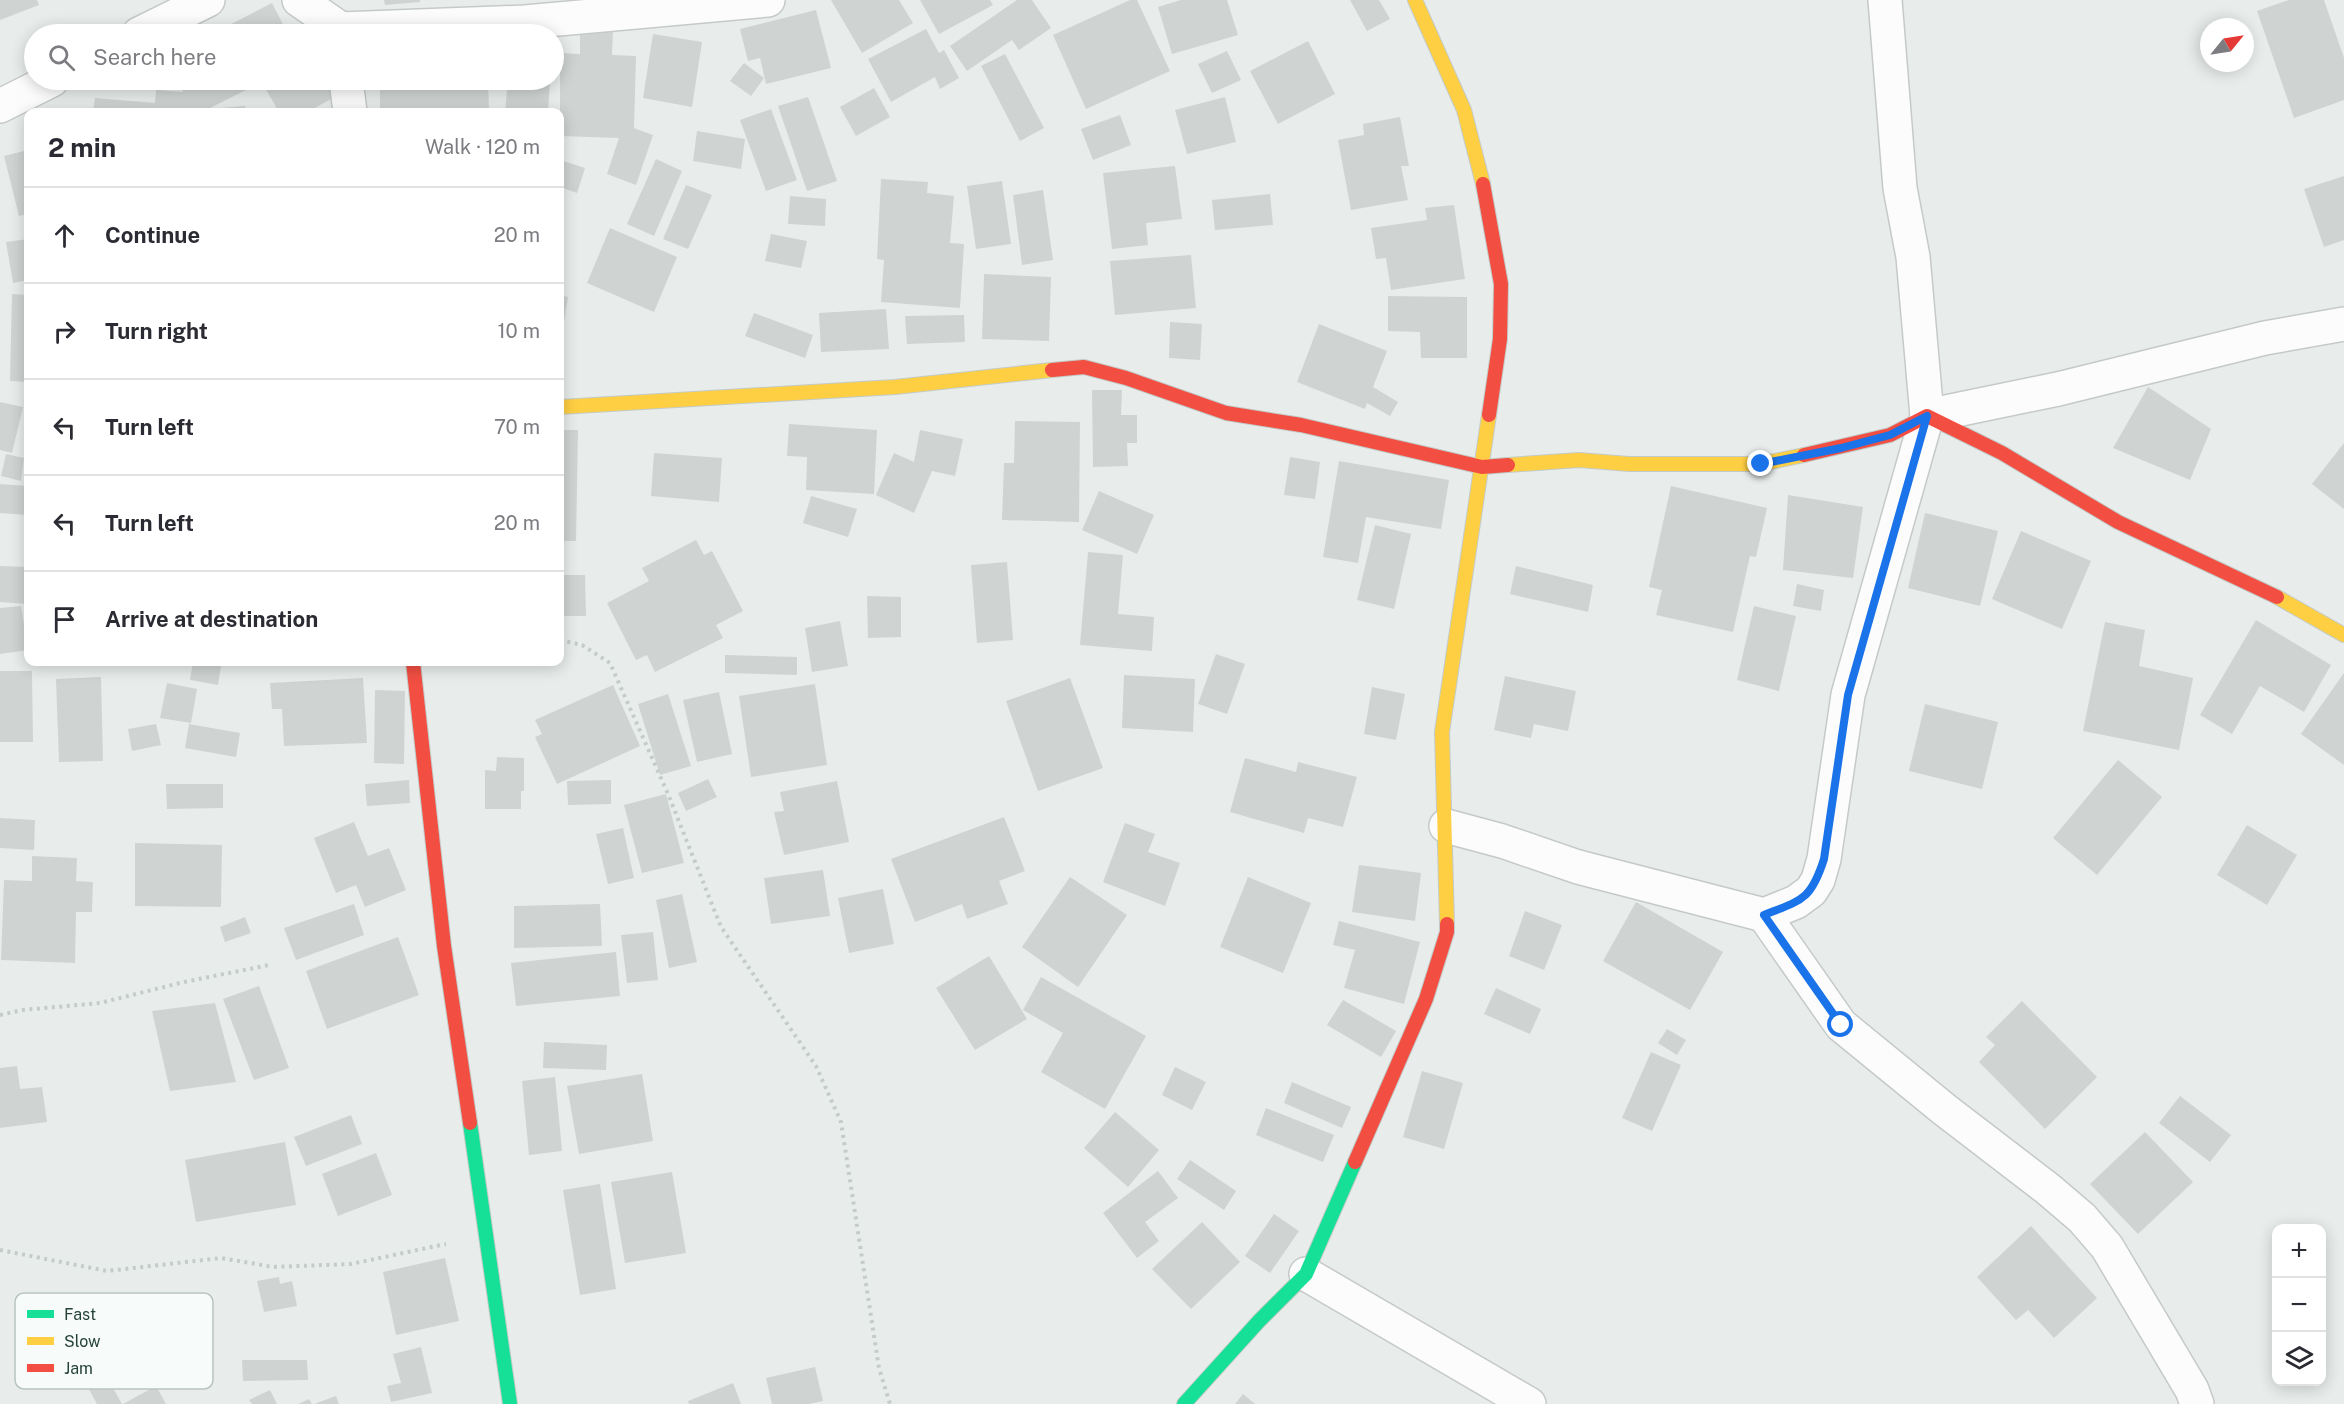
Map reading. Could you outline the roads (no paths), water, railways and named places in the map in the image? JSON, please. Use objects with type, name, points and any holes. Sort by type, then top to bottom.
[{"type":"street","points":[[159,24],[208,0]]},
{"type":"street","points":[[299,0],[340,21],[525,22],[768,0]]},
{"type":"street","points":[[1185,1404],[1259,1321],[1306,1274],[1421,1010],[1447,932],[1442,732],[1500,339],[1500,284],[1482,176],[1464,110],[1415,0]]},
{"type":"street","points":[[1446,826],[1502,841],[1578,867],[1764,915],[1796,902],[1811,891],[1818,880],[1824,859],[1848,695],[1927,416],[1913,257],[1900,188],[1885,0]]},
{"type":"street","points":[[0,106],[32,90]]},
{"type":"street","points":[[347,90],[350,108]]},
{"type":"street","points":[[564,407],[895,387],[1084,367],[1125,378],[1226,413],[1301,425],[1482,467],[1579,460],[1629,464],[1761,464],[1841,448],[1890,435],[1927,416],[2058,389],[2265,338],[2344,324]]},
{"type":"street","points":[[1927,416],[2002,453],[2118,522],[2287,602],[2344,635]]},
{"type":"street","points":[[413,666],[444,946],[510,1404]]},
{"type":"street","points":[[1764,915],[1841,1025],[1945,1110],[2048,1189],[2088,1225],[2107,1247],[2192,1390],[2197,1404]]},
{"type":"street","points":[[1306,1274],[1529,1404]]}]
